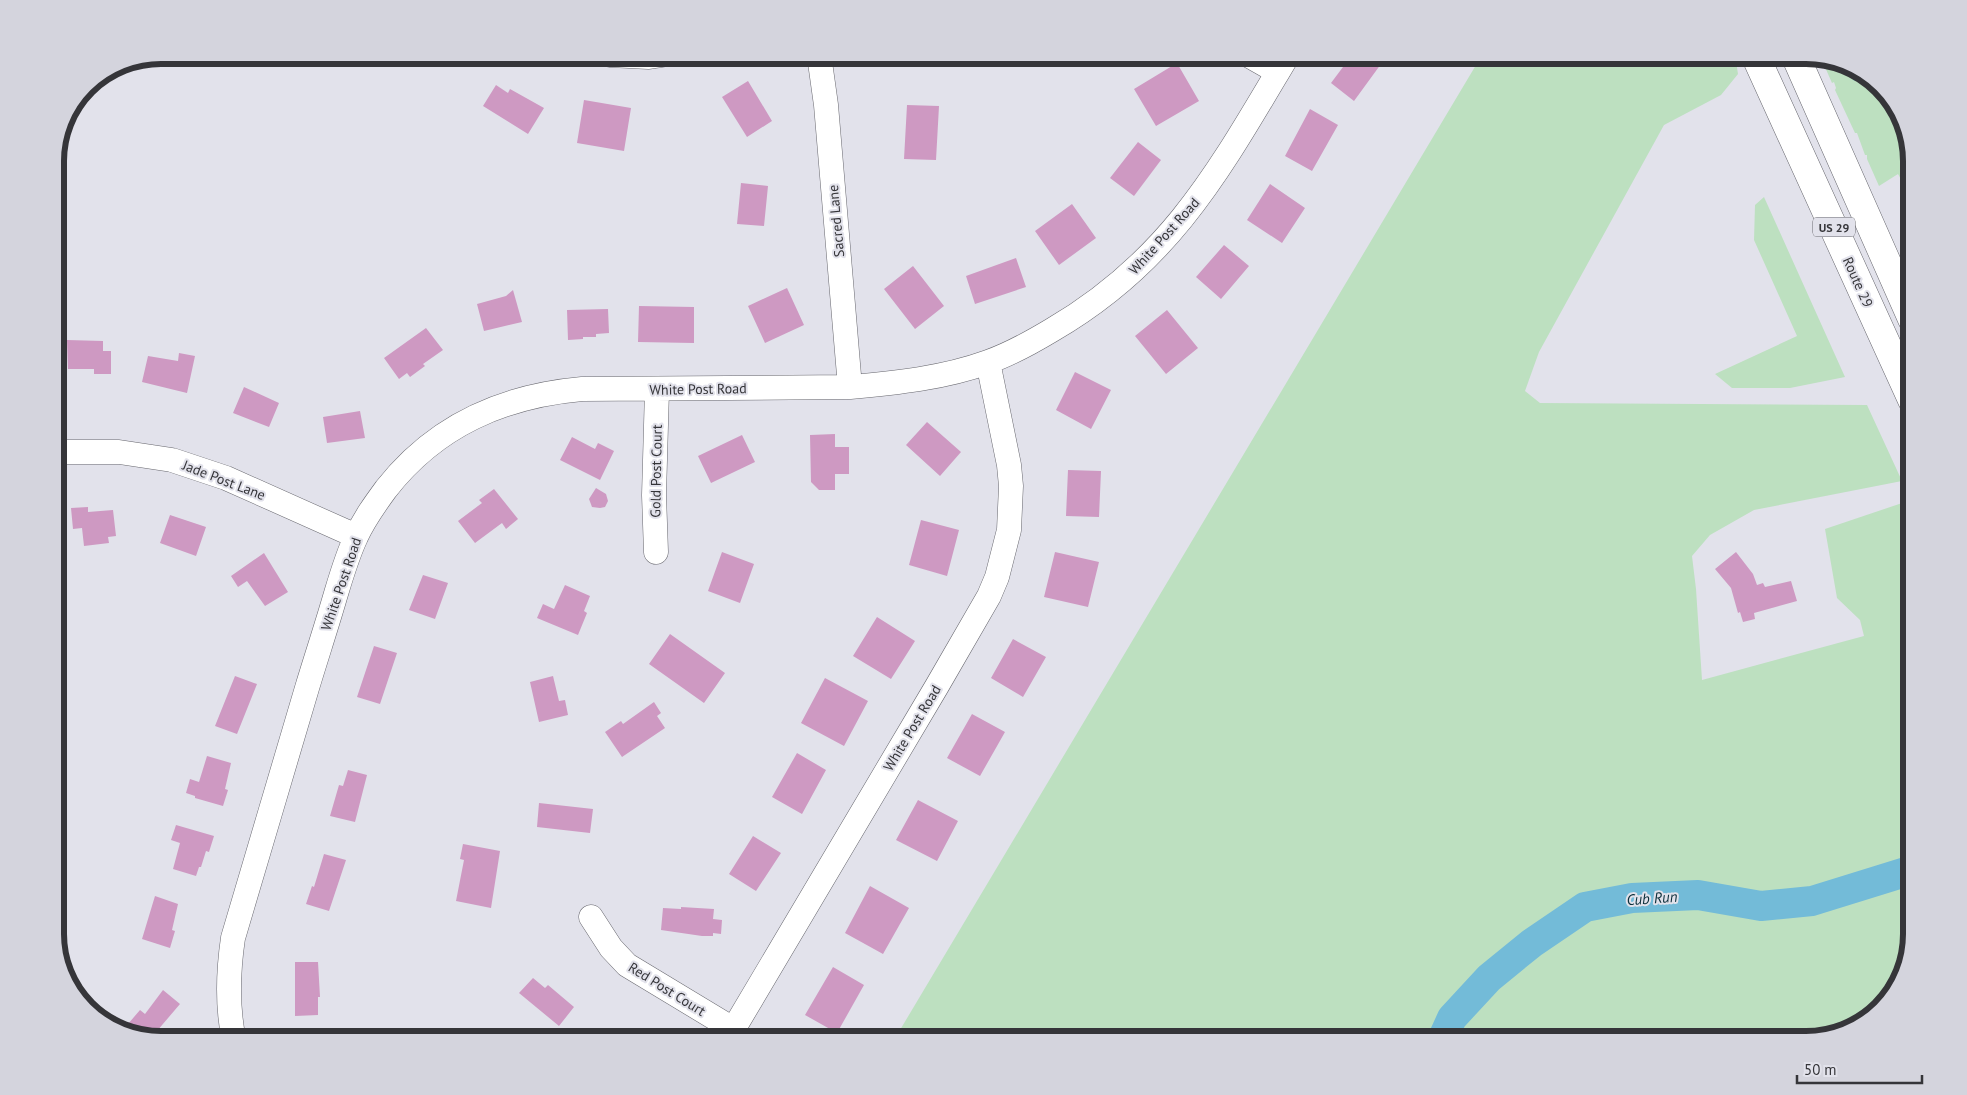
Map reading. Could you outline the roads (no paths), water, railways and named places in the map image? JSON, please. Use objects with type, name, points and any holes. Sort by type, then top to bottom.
[{"type":"main road","name":"Route 29","points":[[1759,64],[1903,380]]},
{"type":"main road","name":"US 29","points":[[1799,64],[1903,298]]},
{"type":"street","name":"Sacred Lane","points":[[821,64],[850,387]]},
{"type":"street","name":"White Post Road","points":[[233,1031],[229,990],[230,963],[234,938],[345,564],[356,536],[372,508],[410,462],[440,437],[473,417],[511,402],[552,392],[850,387],[893,383],[925,378],[988,362],[1024,346],[1078,315],[1114,289],[1144,262],[1181,222],[1212,181],[1283,64]]},
{"type":"street","name":"White Post Road","points":[[732,1031],[937,686],[989,596],[997,577],[1009,530],[1011,486],[1009,465],[988,362]]},
{"type":"street","name":"Gold Post Court","points":[[656,552],[654,495],[657,390]]},
{"type":"street","name":"Jade Post Lane","points":[[64,452],[119,452],[172,460],[226,478],[356,536]]},
{"type":"street","name":"Red Post Court","points":[[591,917],[611,948],[627,965],[726,1031]]},
{"type":"waterway","name":"Cub Run","points":[[1446,1031],[1452,1018],[1489,978],[1532,943],[1585,907],[1632,898],[1698,895],[1761,906],[1812,901],[1903,873]]}]
